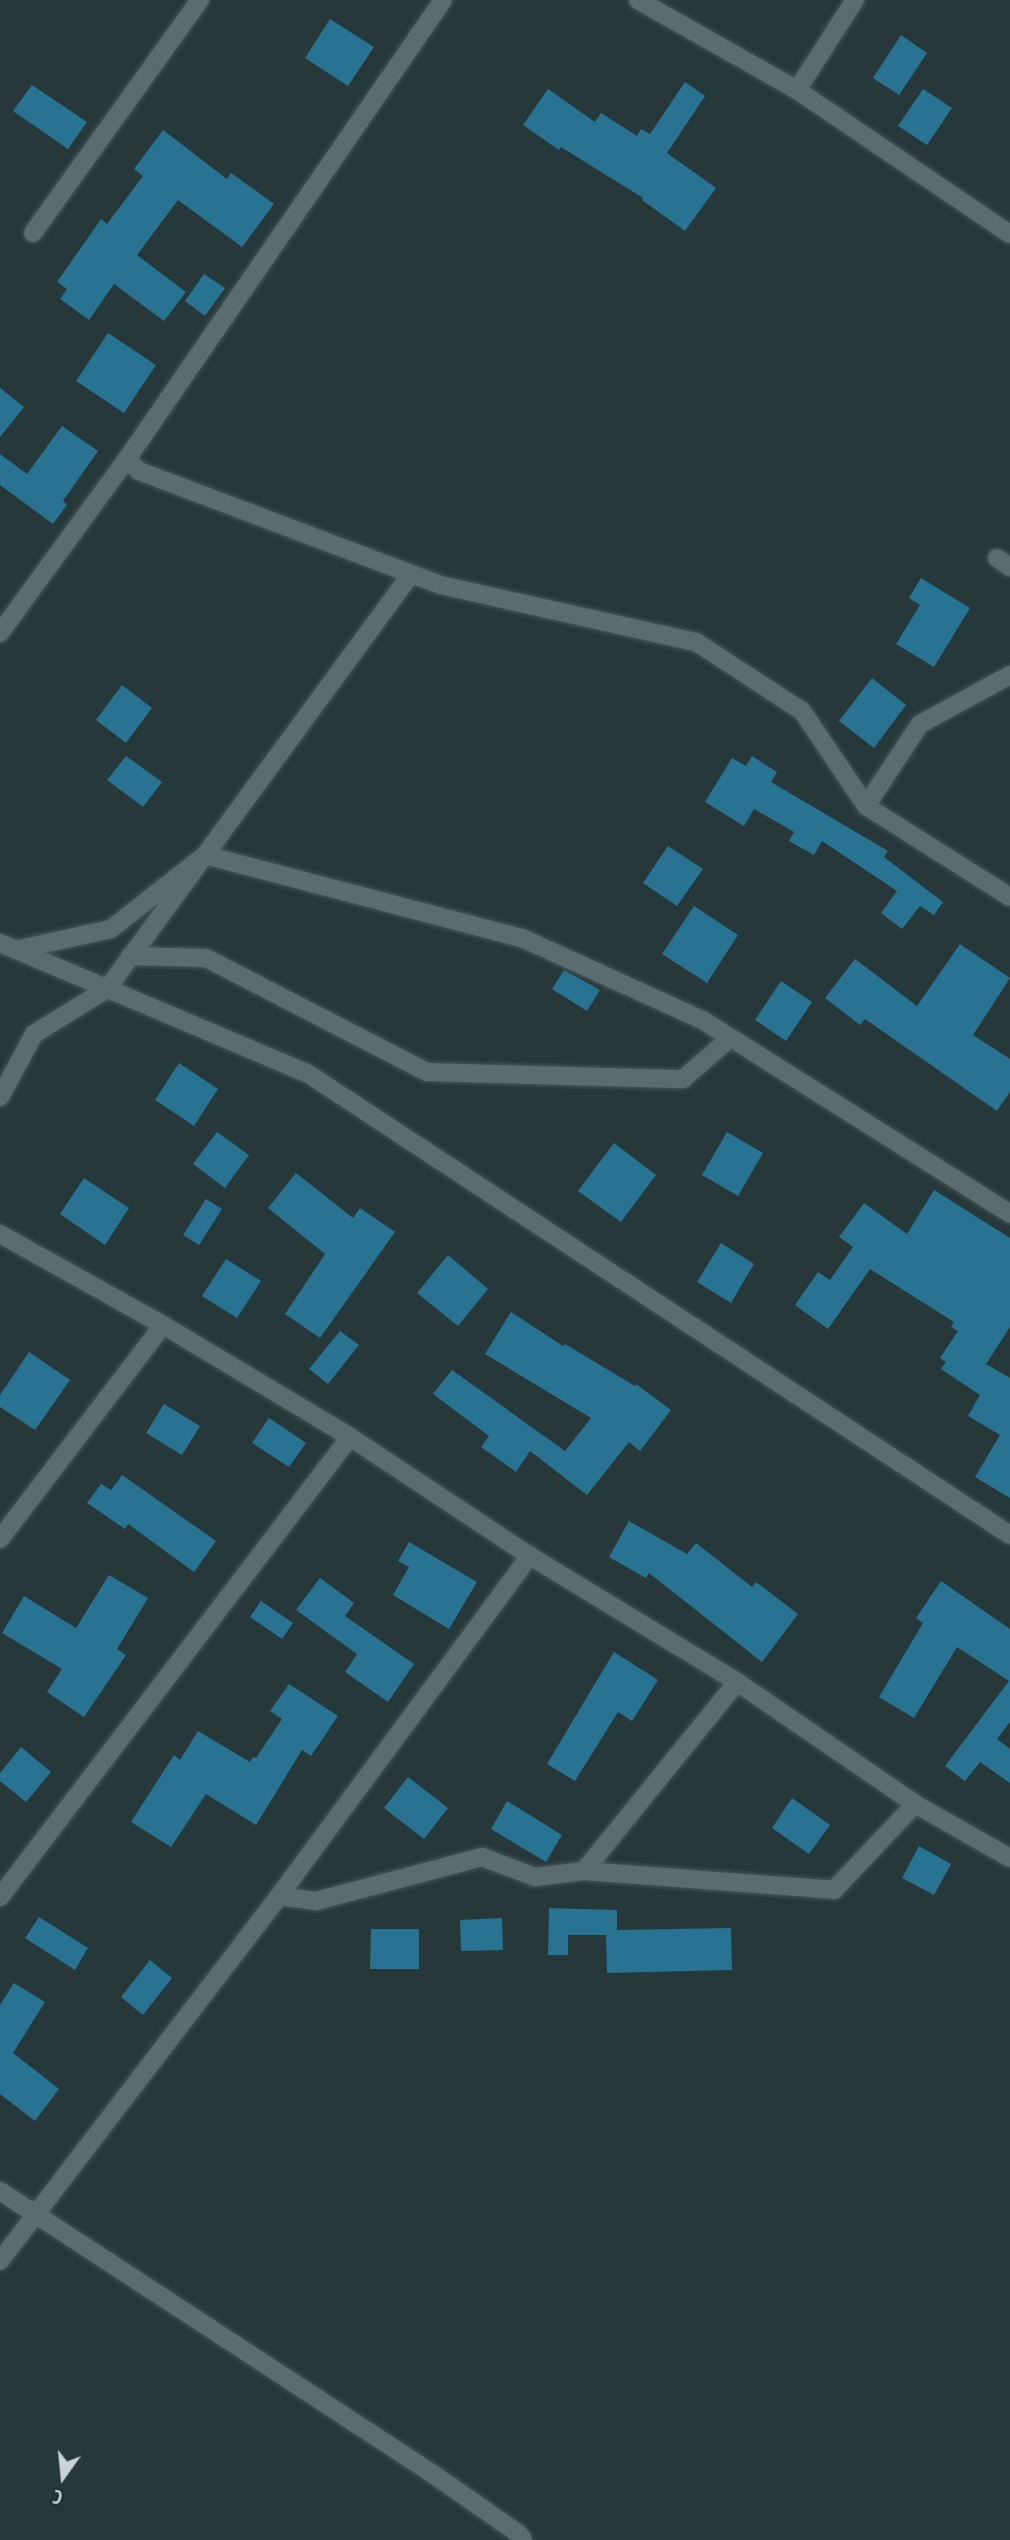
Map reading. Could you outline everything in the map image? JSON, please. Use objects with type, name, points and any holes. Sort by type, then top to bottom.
[{"type":"street","points":[[33,233],[200,0]]},
{"type":"street","points":[[0,633],[127,460],[443,0]]},
{"type":"street","points":[[638,0],[797,90],[1010,234]]},
{"type":"street","points":[[797,90],[855,0]]},
{"type":"street","points":[[127,460],[139,471],[440,585],[696,642],[802,711],[866,806],[1010,897]]},
{"type":"street","points":[[0,1097],[34,1034],[107,989],[411,574]]},
{"type":"street","points":[[866,806],[920,724],[1010,675]]},
{"type":"street","points":[[8,946],[111,929],[205,855]]},
{"type":"street","points":[[205,855],[522,938],[704,1021],[1010,1214]]},
{"type":"street","points":[[8,946],[307,1073],[1010,1535]]},
{"type":"street","points":[[130,956],[206,958],[427,1072],[683,1079],[730,1038]]},
{"type":"street","points":[[0,1234],[163,1325],[350,1437],[530,1556],[737,1682],[915,1804],[1010,1858]]},
{"type":"street","points":[[0,1539],[163,1325]]},
{"type":"street","points":[[0,1898],[350,1437]]},
{"type":"street","points":[[0,2260],[279,1896],[530,1556]]},
{"type":"street","points":[[584,1871],[737,1682]]},
{"type":"street","points":[[279,1896],[316,1900],[482,1857],[535,1877],[584,1871],[834,1890],[915,1804]]},
{"type":"street","points":[[0,2191],[433,2474],[519,2534],[523,2540]]},
{"type":"building","points":[[330,19],[374,47],[348,86],[305,58]]},
{"type":"building","points":[[901,35],[927,53],[899,95],[873,78]]},
{"type":"building","points":[[685,82],[705,96],[667,153],[716,188],[685,231],[642,200],[643,198],[561,147],[559,150],[523,125],[548,89],[595,122],[601,113],[637,136],[641,129],[650,134]]},
{"type":"building","points":[[32,85],[87,122],[68,149],[13,111]]},
{"type":"building","points":[[923,89],[952,108],[927,145],[898,126]]},
{"type":"building","points":[[163,130],[227,179],[231,173],[274,204],[242,247],[178,200],[137,255],[186,292],[164,321],[114,284],[89,320],[60,299],[67,289],[57,282],[101,219],[107,224],[143,176],[134,169]]},
{"type":"building","points":[[204,274],[225,288],[205,316],[185,301]]},
{"type":"building","points":[[108,333],[156,365],[124,413],[76,381]]},
{"type":"building","points":[[0,388],[24,407],[0,437]]},
{"type":"building","points":[[62,426],[98,451],[63,501],[67,505],[53,524],[0,485],[0,454],[27,474]]},
{"type":"building","points":[[921,578],[970,608],[934,667],[896,644],[920,605],[909,598]]},
{"type":"building","points":[[872,678],[906,705],[874,748],[839,721]]},
{"type":"building","points":[[122,685],[152,708],[126,743],[96,720]]},
{"type":"building","points":[[126,756],[162,782],[143,807],[107,780]]},
{"type":"building","points":[[752,756],[777,772],[771,782],[888,851],[884,857],[943,902],[934,915],[920,906],[902,929],[881,913],[897,891],[822,841],[814,855],[789,841],[794,832],[754,809],[744,826],[705,802],[732,758],[746,766]]},
{"type":"building","points":[[668,846],[703,869],[677,906],[643,883]]},
{"type":"building","points":[[694,906],[738,935],[707,983],[662,954]]},
{"type":"building","points":[[960,944],[1010,978],[973,1035],[1010,1059],[1010,1092],[997,1111],[865,1019],[860,1025],[825,998],[855,959],[917,1006]]},
{"type":"building","points":[[564,970],[600,990],[587,1011],[552,989]]},
{"type":"building","points":[[781,981],[812,1002],[786,1041],[755,1020]]},
{"type":"building","points":[[179,1063],[218,1089],[194,1126],[155,1100]]},
{"type":"building","points":[[217,1132],[249,1155],[225,1188],[193,1164]]},
{"type":"building","points":[[727,1132],[763,1153],[738,1196],[702,1175]]},
{"type":"building","points":[[614,1143],[656,1175],[621,1222],[578,1191]]},
{"type":"building","points":[[296,1173],[353,1218],[360,1208],[395,1232],[320,1338],[285,1314],[325,1254],[268,1208]]},
{"type":"building","points":[[84,1178],[129,1208],[105,1245],[60,1214]]},
{"type":"building","points":[[934,1190],[1010,1238],[1010,1327],[986,1364],[1010,1378],[1010,1498],[975,1477],[1000,1435],[968,1416],[980,1395],[941,1369],[946,1362],[940,1358],[958,1331],[951,1327],[954,1322],[870,1269],[828,1329],[795,1305],[818,1272],[830,1280],[853,1247],[839,1237],[864,1203],[907,1234]]},
{"type":"building","points":[[206,1199],[222,1209],[199,1245],[183,1235]]},
{"type":"building","points":[[721,1243],[754,1264],[731,1303],[697,1282]]},
{"type":"building","points":[[448,1255],[488,1289],[458,1326],[417,1293]]},
{"type":"building","points":[[226,1259],[261,1281],[237,1318],[202,1296]]},
{"type":"building","points":[[511,1312],[563,1346],[565,1344],[635,1386],[636,1384],[671,1410],[640,1451],[629,1442],[587,1495],[530,1451],[516,1472],[481,1447],[489,1436],[433,1394],[452,1370],[565,1451],[591,1418],[485,1354]]},
{"type":"building","points":[[340,1331],[359,1345],[328,1384],[309,1369]]},
{"type":"building","points":[[29,1352],[70,1380],[35,1430],[0,1407],[0,1395]]},
{"type":"building","points":[[164,1404],[200,1426],[182,1455],[146,1433]]},
{"type":"building","points":[[269,1418],[306,1443],[289,1467],[252,1443]]},
{"type":"building","points":[[122,1475],[216,1541],[194,1572],[128,1524],[125,1529],[87,1503],[101,1484],[111,1490]]},
{"type":"building","points":[[629,1521],[687,1554],[696,1543],[752,1587],[756,1582],[798,1614],[762,1662],[649,1573],[646,1578],[609,1557]]},
{"type":"building","points":[[409,1542],[477,1582],[449,1629],[393,1595],[409,1567],[398,1561]]},
{"type":"building","points":[[109,1575],[148,1598],[117,1649],[126,1655],[84,1717],[47,1692],[62,1669],[2,1633],[24,1596],[76,1628]]},
{"type":"building","points":[[320,1578],[354,1603],[345,1616],[414,1664],[388,1702],[345,1672],[357,1654],[296,1610]]},
{"type":"building","points":[[941,1581],[1010,1629],[1010,1722],[997,1739],[1010,1749],[1010,1783],[980,1762],[965,1781],[945,1766],[1009,1681],[957,1647],[914,1718],[879,1697],[923,1623],[916,1618]]},
{"type":"building","points":[[261,1601],[293,1623],[282,1639],[250,1617]]},
{"type":"building","points":[[614,1652],[658,1680],[632,1721],[618,1712],[575,1781],[547,1764]]},
{"type":"building","points":[[289,1684],[338,1716],[311,1756],[302,1750],[256,1825],[206,1794],[171,1847],[131,1822],[174,1755],[180,1760],[198,1731],[250,1762],[253,1757],[256,1758],[282,1719],[270,1711]]},
{"type":"building","points":[[21,1747],[51,1772],[26,1802],[0,1781],[0,1773]]},
{"type":"building","points":[[408,1777],[448,1808],[424,1839],[384,1808]]},
{"type":"building","points":[[792,1798],[830,1825],[809,1854],[772,1828]]},
{"type":"building","points":[[507,1801],[562,1835],[546,1862],[491,1829]]},
{"type":"building","points":[[919,1846],[951,1864],[934,1895],[902,1878]]},
{"type":"building","points":[[549,1908],[617,1910],[617,1930],[731,1928],[732,1970],[607,1973],[606,1935],[568,1935],[568,1955],[548,1955]]},
{"type":"building","points":[[39,1917],[88,1948],[75,1970],[25,1938]]},
{"type":"building","points":[[502,1918],[503,1950],[461,1951],[460,1920]]},
{"type":"building","points":[[371,1929],[419,1929],[419,1969],[370,1969]]},
{"type":"building","points":[[150,1960],[172,1978],[143,2015],[121,1997]]},
{"type":"building","points":[[14,1983],[45,2002],[13,2053],[59,2089],[35,2121],[0,2094],[0,2005]]}]
